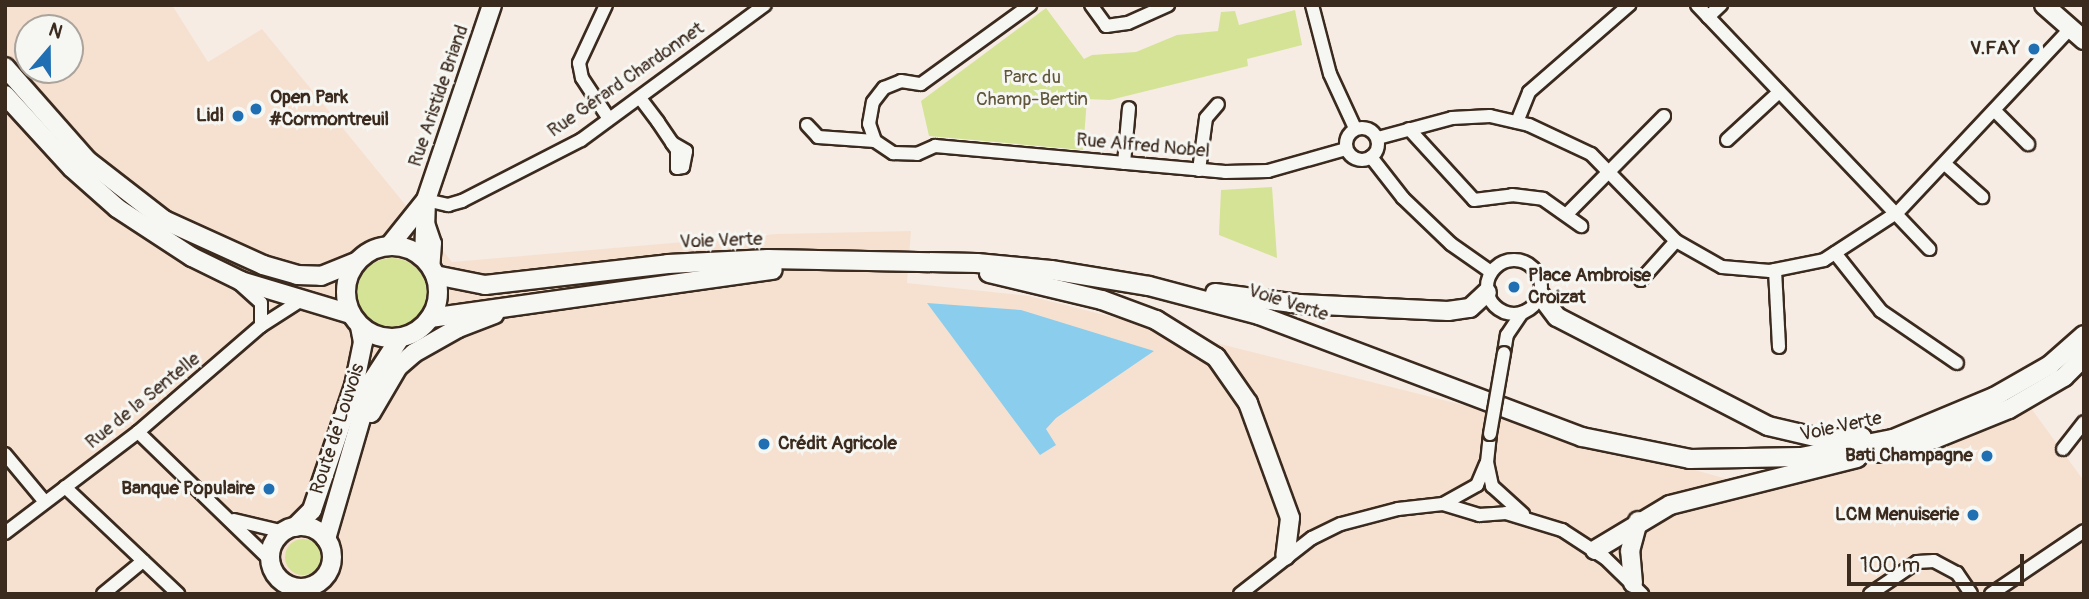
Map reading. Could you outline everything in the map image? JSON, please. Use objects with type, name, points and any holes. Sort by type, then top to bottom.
[{"type":"main road","name":"Rue Aristide Briand","points":[[390,245],[426,200],[492,5]]},
{"type":"main road","points":[[2044,5],[2076,35]]},
{"type":"main road","points":[[5,68],[87,160],[164,220],[263,265],[297,275],[320,276],[356,262],[377,247],[390,245],[430,268],[438,289],[430,318],[400,338],[379,336],[355,320],[303,299],[242,281],[192,257],[117,208],[72,168],[5,95]]},
{"type":"main road","name":"Rue Aristide Briand","points":[[426,200],[430,268]]},
{"type":"main road","name":"Voie Verte","points":[[430,268],[485,285],[668,264],[810,260],[977,264],[1149,286],[1333,339],[1530,418],[1635,450],[1690,458],[1801,457],[1893,439],[1904,430],[1994,397],[2050,365],[2084,335]]},
{"type":"main road","points":[[355,320],[345,287],[356,262]]},
{"type":"main road","name":"Voie Verte","points":[[430,318],[773,270],[989,273],[1138,291],[1258,320],[1549,432],[1615,451],[1696,464],[1737,466],[1857,458],[1935,439],[2009,409],[2064,377],[2084,357]]},
{"type":"main road","points":[[989,273],[1102,300],[1168,326],[1216,357],[1248,403],[1290,518],[1285,556]]},
{"type":"main road","points":[[1149,286],[1161,283],[1300,304],[1448,311],[1470,308],[1487,292]]},
{"type":"main road","points":[[1541,296],[1557,317],[1768,426],[1824,439],[1904,430]]},
{"type":"main road","points":[[357,426],[366,423],[398,367],[414,353],[458,328],[491,317],[500,308]]},
{"type":"main road","name":"Route de Louvois","points":[[290,529],[312,510],[337,439],[361,357],[355,320]]},
{"type":"main road","name":"Route de Louvois","points":[[326,539],[372,381],[400,338]]},
{"type":"main road","points":[[1595,550],[1670,505],[1857,458]]},
{"type":"main road","points":[[1637,588],[1630,551],[1638,522]]},
{"type":"main road","points":[[313,528],[326,539],[332,553],[330,568],[307,590],[275,577],[273,544],[290,529],[313,528]]},
{"type":"street","points":[[606,5],[579,63],[582,78],[609,119]]},
{"type":"street","name":"Rue Gérard Chardonnet","points":[[426,200],[448,205],[462,201],[581,140],[765,5]]},
{"type":"street","points":[[875,141],[869,124],[873,102],[884,88],[901,81],[921,84],[1030,5]]},
{"type":"street","points":[[1091,5],[1107,26],[1128,23],[1168,5]]},
{"type":"street","points":[[1312,5],[1330,74],[1355,128]]},
{"type":"street","points":[[1517,122],[1529,93],[1629,5]]},
{"type":"street","points":[[1697,5],[1898,212],[1929,249]]},
{"type":"street","points":[[1709,17],[1721,5]]},
{"type":"street","points":[[1378,138],[1452,118],[1490,116],[1517,122],[1563,138],[1610,170],[1676,241],[1721,267],[1776,270],[1824,260],[1898,212],[1995,111],[2076,35]]},
{"type":"street","points":[[1727,141],[1779,92]]},
{"type":"street","points":[[640,98],[672,143]]},
{"type":"street","points":[[1199,170],[1206,118],[1218,104]]},
{"type":"street","points":[[1124,163],[1129,108]]},
{"type":"street","points":[[1995,111],[2028,144]]},
{"type":"street","points":[[1567,214],[1664,116]]},
{"type":"street","name":"Rue Alfred Nobel","points":[[807,125],[818,137],[875,141],[892,152],[917,154],[935,146],[1199,170],[1268,171],[1346,149]]},
{"type":"street","points":[[1371,157],[1357,159],[1346,149],[1348,135],[1355,128],[1366,128],[1378,138]]},
{"type":"street","points":[[1409,129],[1474,200],[1512,195],[1543,199],[1581,226]]},
{"type":"street","points":[[1371,157],[1378,138]]},
{"type":"street","points":[[1371,157],[1403,198],[1441,235],[1491,272]]},
{"type":"street","points":[[1945,164],[1982,197]]},
{"type":"street","points":[[1641,280],[1676,241]]},
{"type":"street","points":[[1835,253],[1881,311],[1957,363]]},
{"type":"street","points":[[192,257],[249,289],[261,303],[261,326]]},
{"type":"street","points":[[1473,512],[1473,489],[1487,462],[1507,335],[1522,313],[1541,296],[1538,273],[1528,262],[1511,259],[1491,272],[1487,292],[1499,310],[1507,335]]},
{"type":"street","points":[[1776,270],[1779,347]]},
{"type":"street","name":"Rue de la Sentelle","points":[[5,533],[138,432],[261,326],[303,299]]},
{"type":"street","points":[[1499,310],[1522,313]]},
{"type":"street","points":[[2063,449],[2084,422]]},
{"type":"street","points":[[138,432],[234,520],[275,577]]},
{"type":"street","points":[[5,454],[45,502]]},
{"type":"street","points":[[1487,462],[1495,491],[1492,512]]},
{"type":"street","points":[[65,487],[178,594]]},
{"type":"street","points":[[1240,594],[1285,556],[1312,538],[1362,516],[1443,504],[1473,489],[1495,491],[1529,518]]},
{"type":"street","points":[[1443,504],[1473,512],[1529,518],[1562,530],[1595,550],[1637,588]]},
{"type":"street","points":[[234,520],[290,529]]},
{"type":"street","points":[[1991,594],[2084,531]]},
{"type":"street","points":[[103,594],[143,561]]},
{"type":"street","points":[[1870,594],[1917,562],[1934,561],[1956,573],[1971,594]]},
{"type":"shaded area","points":[[5,5],[172,5],[208,62],[262,29],[452,262],[777,234],[911,231],[907,283],[1029,296],[1463,405],[1752,486],[2031,408],[2084,481],[2084,594],[5,594]]},
{"type":"green space","name":"Parc du Champ-Bertin","points":[[1046,8],[1084,59],[1092,55],[1136,52],[1177,35],[1218,31],[1221,12],[1235,11],[1239,25],[1295,10],[1302,45],[1247,59],[1248,66],[1110,100],[1087,99],[1083,150],[929,136],[921,101]]},
{"type":"green space","points":[[1272,187],[1277,258],[1219,235],[1221,190]]},
{"type":"green space","points":[[399,258],[412,264],[421,273],[425,279],[425,307],[417,318],[406,326],[385,328],[367,318],[359,307],[357,286],[367,268],[378,260]]},
{"type":"green space","points":[[303,539],[316,544],[321,557],[316,570],[303,575],[290,570],[285,557],[290,544]]},
{"type":"water","points":[[927,303],[1021,310],[1154,351],[1056,418],[1046,429],[1056,445],[1040,455]]},
{"type":"place","name":"V.FAY","points":[[2034,49]]},
{"type":"place","name":"Open Park #Cormontreuil","points":[[256,109]]},
{"type":"place","name":"Lidl","points":[[238,116]]},
{"type":"place","name":"Place Ambroise Croizat","points":[[1514,287]]},
{"type":"place","name":"Crédit Agricole","points":[[764,444]]},
{"type":"place","name":"Bati Champagne","points":[[1987,456]]},
{"type":"place","name":"Banque Populaire","points":[[269,489]]},
{"type":"place","name":"LCM Menuiserie","points":[[1973,515]]}]
